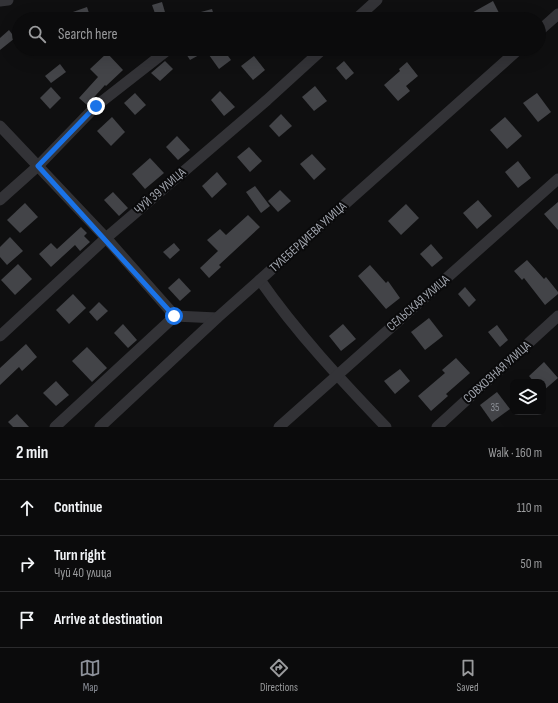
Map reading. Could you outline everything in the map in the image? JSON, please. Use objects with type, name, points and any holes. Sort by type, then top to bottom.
[{"type":"street","points":[[0,1],[8,0]]},
{"type":"street","points":[[364,12],[377,0]]},
{"type":"street","points":[[546,25],[558,14]]},
{"type":"street","points":[[0,200],[38,166],[96,106],[160,56]]},
{"type":"street","name":"ЧУЙ 39 УЛИЦА","points":[[0,336],[106,238],[267,100],[315,56]]},
{"type":"street","name":"ТУЛЕБЕРДИЕВА УЛИЦА","points":[[100,427],[217,318],[511,56]]},
{"type":"street","points":[[0,126],[106,238],[174,316]]},
{"type":"street","name":"СЕЛЬСКАЯ УЛИЦА","points":[[279,427],[558,179]]},
{"type":"street","points":[[260,280],[279,308],[336,375],[386,427]]},
{"type":"street","points":[[55,427],[174,316],[217,318]]},
{"type":"street","name":"СОВХОЗНАЯ УЛИЦА","points":[[436,427],[558,316]]},
{"type":"building","points":[[493,1],[498,12],[473,12]]},
{"type":"building","points":[[162,2],[165,12],[154,12],[152,5]]},
{"type":"building","points":[[87,7],[89,12],[73,12]]},
{"type":"building","points":[[212,9],[213,12],[201,12]]},
{"type":"building","points":[[9,30],[12,34],[12,40],[0,50],[0,38]]},
{"type":"building","points":[[104,56],[110,56],[123,70],[106,86],[105,85],[87,105],[79,98],[98,77],[90,69]]},
{"type":"building","points":[[187,56],[197,56],[190,60]]},
{"type":"building","points":[[210,56],[228,56],[231,60],[219,69]]},
{"type":"building","points":[[254,56],[265,70],[253,80],[241,66]]},
{"type":"building","points":[[165,61],[173,69],[160,81],[151,73]]},
{"type":"building","points":[[344,61],[354,73],[346,80],[336,68]]},
{"type":"building","points":[[407,62],[418,76],[406,86],[410,91],[398,101],[384,85],[400,71],[399,69]]},
{"type":"building","points":[[60,64],[66,72],[51,83],[45,76]]},
{"type":"building","points":[[315,86],[327,101],[314,111],[302,97]]},
{"type":"building","points":[[51,87],[61,98],[50,109],[40,98]]},
{"type":"building","points":[[220,91],[235,107],[224,116],[211,100]]},
{"type":"building","points":[[135,93],[146,105],[135,115],[124,103]]},
{"type":"building","points":[[537,93],[551,112],[538,122],[523,103]]},
{"type":"building","points":[[281,114],[292,126],[279,137],[269,126]]},
{"type":"building","points":[[112,117],[125,132],[111,146],[97,131]]},
{"type":"building","points":[[505,117],[522,136],[507,149],[490,130]]},
{"type":"building","points":[[177,136],[190,150],[178,160],[166,147]]},
{"type":"building","points":[[249,147],[262,161],[250,172],[237,157]]},
{"type":"building","points":[[312,154],[326,169],[314,180],[300,164]]},
{"type":"building","points":[[150,158],[164,173],[145,189],[132,174]]},
{"type":"building","points":[[518,161],[531,178],[518,188],[505,172]]},
{"type":"building","points":[[217,172],[227,184],[212,198],[202,186]]},
{"type":"building","points":[[255,186],[270,206],[261,213],[246,192]]},
{"type":"building","points":[[280,190],[291,201],[278,212],[268,201]]},
{"type":"building","points":[[113,192],[128,208],[119,216],[104,200]]},
{"type":"building","points":[[478,200],[492,216],[477,229],[463,213]]},
{"type":"building","points":[[558,202],[558,230],[544,214]]},
{"type":"building","points":[[25,203],[38,217],[20,233],[7,220]]},
{"type":"building","points":[[406,204],[419,218],[401,235],[388,221]]},
{"type":"building","points":[[248,215],[260,227],[219,265],[221,267],[209,278],[200,268],[218,251],[207,240],[220,229],[226,235]]},
{"type":"building","points":[[81,227],[87,233],[84,236],[90,242],[80,251],[75,245],[51,267],[39,254],[51,243],[57,249]]},
{"type":"building","points":[[10,237],[23,251],[7,265],[0,257],[0,247]]},
{"type":"building","points":[[174,243],[180,250],[170,259],[163,252]]},
{"type":"building","points":[[431,244],[443,258],[432,267],[420,254]]},
{"type":"building","points":[[527,260],[544,279],[546,277],[558,292],[558,294],[545,305],[524,278],[522,280],[514,271]]},
{"type":"building","points":[[18,264],[32,279],[15,295],[1,280]]},
{"type":"building","points":[[370,265],[386,283],[388,281],[400,298],[386,309],[358,276]]},
{"type":"building","points":[[179,278],[191,291],[180,301],[168,288]]},
{"type":"building","points":[[465,287],[476,300],[469,307],[458,294]]},
{"type":"building","points":[[73,294],[86,308],[69,324],[56,310]]},
{"type":"building","points":[[99,302],[108,311],[97,321],[89,312]]},
{"type":"building","points":[[429,318],[443,336],[425,350],[411,332]]},
{"type":"building","points":[[123,324],[137,340],[128,348],[114,333]]},
{"type":"building","points":[[343,324],[356,339],[341,351],[329,336]]},
{"type":"building","points":[[497,325],[508,340],[500,347],[488,332]]},
{"type":"building","points":[[26,344],[37,357],[22,371],[19,367],[0,385],[0,368]]},
{"type":"building","points":[[87,347],[107,368],[92,382],[72,361]]},
{"type":"building","points":[[456,358],[470,373],[446,394],[448,396],[431,411],[418,396],[445,373],[442,370]]},
{"type":"building","points":[[544,362],[558,378],[546,388],[546,379],[532,379],[529,376]]},
{"type":"building","points":[[400,369],[410,381],[395,394],[384,381]]},
{"type":"building","points":[[56,381],[69,395],[56,406],[43,393]]},
{"type":"building","points":[[497,392],[510,409],[492,422],[480,405]]},
{"type":"building","points":[[17,414],[29,427],[13,427],[8,422]]},
{"type":"route","points":[[96,106],[38,166],[106,238],[174,316]]}]
